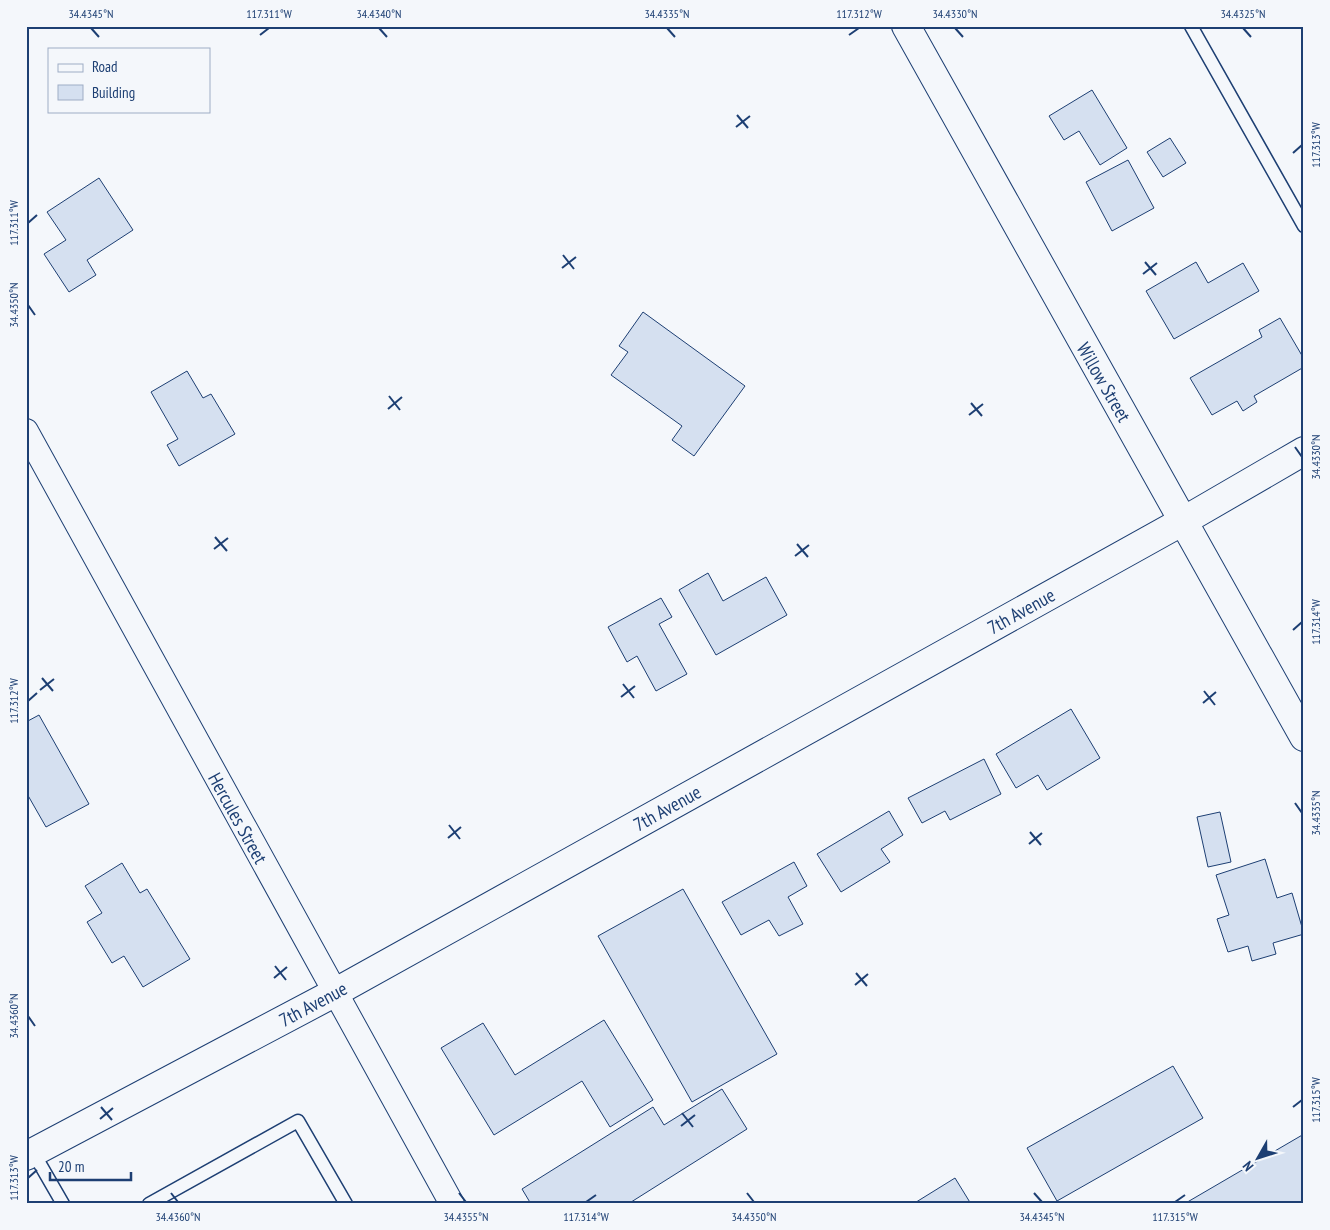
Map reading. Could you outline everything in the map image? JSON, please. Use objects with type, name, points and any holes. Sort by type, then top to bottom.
[{"type":"street","name":"Willow Street","points":[[906,26],[1047,283],[1184,520],[1304,737]]},
{"type":"street","name":"Hercules Street","points":[[26,431],[334,993],[452,1204]]},
{"type":"street","name":"7th Avenue","points":[[30,1154],[334,993],[1304,452]]},
{"type":"lane","points":[[1191,26],[1304,226]]},
{"type":"lane","points":[[149,1204],[169,1199],[298,1121],[346,1204]]},
{"type":"lane","points":[[30,1154],[63,1204]]},
{"type":"building","points":[[1092,90],[1127,148],[1100,165],[1079,131],[1064,140],[1049,116]]},
{"type":"building","points":[[1170,138],[1186,163],[1163,177],[1147,152]]},
{"type":"building","points":[[1128,160],[1154,208],[1112,231],[1086,182]]},
{"type":"building","points":[[99,178],[133,230],[87,260],[96,275],[69,292],[44,254],[66,240],[47,212]]},
{"type":"building","points":[[1196,262],[1208,283],[1243,263],[1259,291],[1174,339],[1146,291]]},
{"type":"building","points":[[643,312],[745,386],[694,456],[672,440],[682,426],[611,375],[628,352],[619,346]]},
{"type":"building","points":[[1280,318],[1304,359],[1304,367],[1254,396],[1257,402],[1243,411],[1237,401],[1212,415],[1190,378],[1262,337],[1259,330]]},
{"type":"building","points":[[187,371],[203,398],[211,394],[235,434],[179,466],[167,445],[178,439],[151,392]]},
{"type":"building","points":[[708,573],[723,601],[766,577],[787,615],[716,655],[679,590]]},
{"type":"building","points":[[661,598],[672,617],[659,624],[687,674],[656,691],[637,656],[627,662],[608,627]]},
{"type":"building","points":[[1071,709],[1100,758],[1047,790],[1038,775],[1016,788],[996,754]]},
{"type":"building","points":[[39,715],[89,804],[46,827],[26,792],[26,722]]},
{"type":"building","points":[[984,759],[1001,794],[950,820],[945,811],[922,823],[908,798]]},
{"type":"building","points":[[889,811],[903,835],[881,849],[890,862],[841,892],[817,854]]},
{"type":"building","points":[[1220,812],[1231,862],[1208,867],[1197,817]]},
{"type":"building","points":[[1265,859],[1277,898],[1292,893],[1304,934],[1273,943],[1276,954],[1252,961],[1248,946],[1228,952],[1217,919],[1229,915],[1216,875]]},
{"type":"building","points":[[794,862],[807,886],[788,897],[803,924],[779,936],[769,920],[741,935],[722,902]]},
{"type":"building","points":[[122,863],[140,893],[147,889],[190,959],[143,987],[124,956],[112,963],[87,922],[102,913],[85,886]]},
{"type":"building","points":[[683,889],[777,1054],[692,1102],[598,936]]},
{"type":"building","points":[[604,1020],[653,1100],[610,1127],[582,1081],[494,1135],[441,1048],[483,1023],[515,1075]]},
{"type":"building","points":[[1173,1066],[1203,1118],[1057,1201],[1027,1148]]},
{"type":"building","points":[[722,1089],[747,1129],[628,1204],[531,1204],[522,1189],[653,1107],[664,1125]]},
{"type":"building","points":[[1304,1134],[1304,1204],[1184,1204]]},
{"type":"building","points":[[955,1178],[971,1204],[913,1204]]}]
